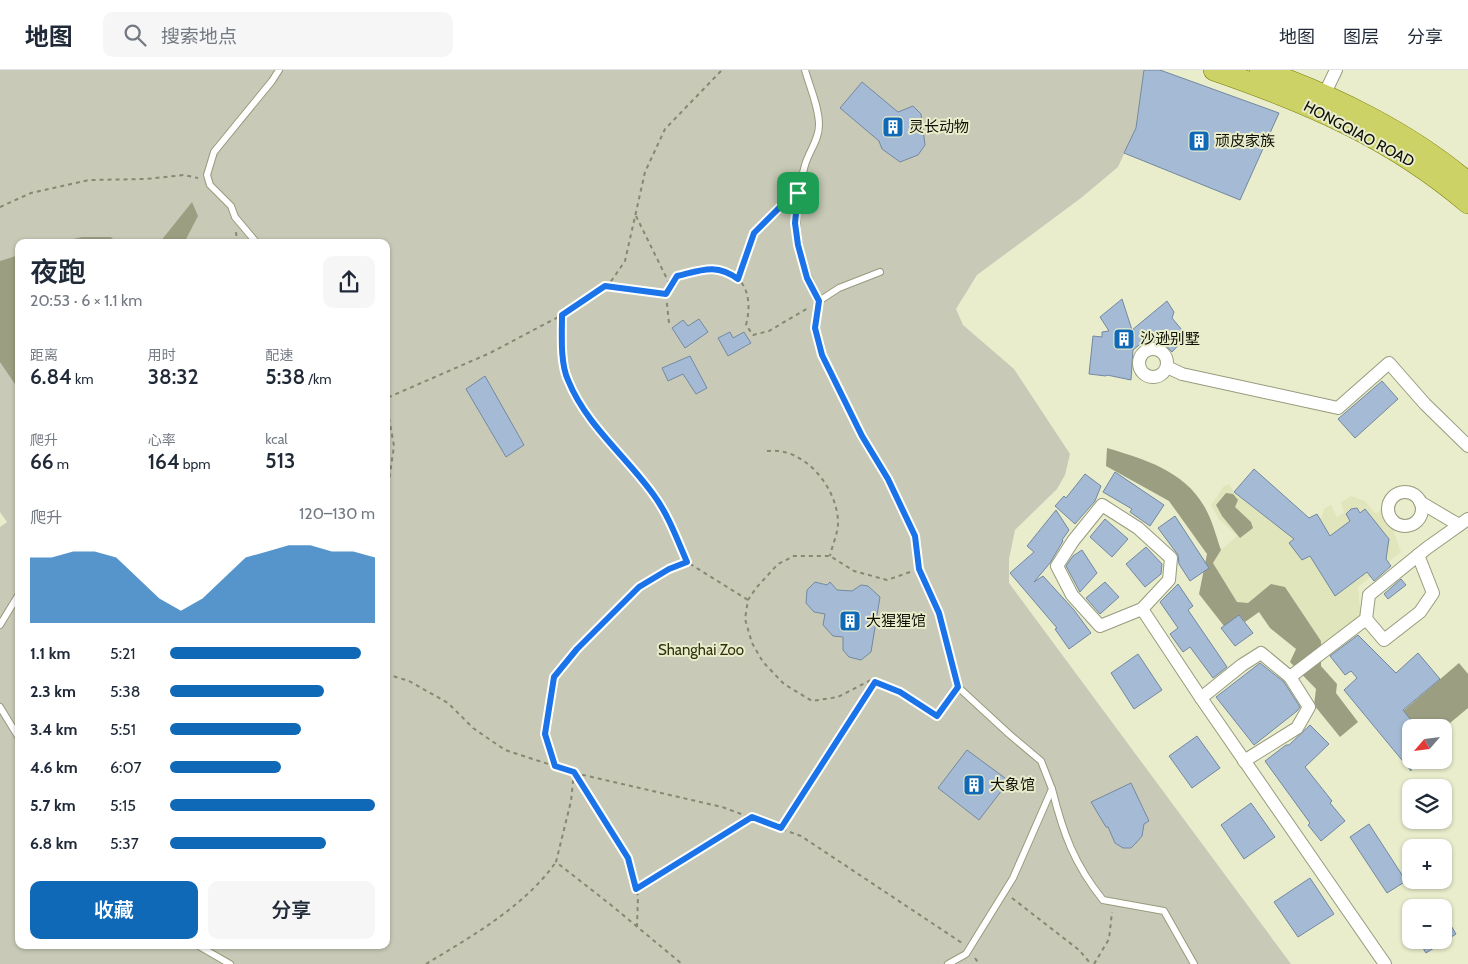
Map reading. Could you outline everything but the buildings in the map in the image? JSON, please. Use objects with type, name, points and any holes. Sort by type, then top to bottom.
[{"type":"main road","name":"HONGQIAO ROAD","points":[[1214,70],[1276,91],[1325,112],[1416,163],[1468,203]]},
{"type":"main road","name":"HONGQIAO ROAD","points":[[1260,70],[1324,95],[1425,151],[1468,183]]},
{"type":"street","points":[[1324,95],[1336,70]]},
{"type":"street","points":[[1166,367],[1182,374],[1338,408],[1389,363],[1425,404],[1468,446]]},
{"type":"street","points":[[1290,677],[1366,620],[1369,595],[1418,555],[1464,522],[1420,502]]},
{"type":"street","points":[[1102,505],[1138,528],[1171,558],[1169,580],[1142,609],[1100,626],[1072,595],[1057,566],[1073,541],[1102,505]]},
{"type":"street","points":[[1366,620],[1384,640],[1420,612],[1433,593],[1418,555]]},
{"type":"street","points":[[1142,609],[1244,761],[1385,964]]},
{"type":"street","points":[[1201,698],[1242,665],[1261,653],[1290,677],[1309,707],[1296,728],[1244,761]]},
{"type":"lane","points":[[253,239],[235,217],[231,206],[210,185],[207,175],[214,152],[279,70]]},
{"type":"lane","points":[[805,70],[818,110],[820,127],[815,144],[806,162],[798,193],[795,223],[798,245],[807,278],[819,301],[815,328],[822,355],[862,436],[888,479],[915,536],[919,569],[939,613],[958,687],[1009,734],[1041,760],[1052,789],[1060,821],[1085,878],[1103,900],[1164,911],[1194,964]]},
{"type":"lane","points":[[819,301],[839,288],[880,272]]},
{"type":"lane","points":[[0,625],[15,601]]},
{"type":"lane","points":[[0,708],[15,732]]},
{"type":"lane","points":[[948,964],[966,954],[1013,878],[1052,789]]},
{"type":"lane","points":[[204,949],[230,964]]},
{"type":"path","points":[[390,397],[490,353],[562,315],[612,280],[625,261],[645,172],[665,129],[722,70]]},
{"type":"path","points":[[0,208],[31,193],[89,180],[146,179],[184,175],[208,179]]},
{"type":"path","points":[[738,279],[754,233],[784,203],[798,193]]},
{"type":"path","points":[[635,215],[670,285]]},
{"type":"path","points":[[669,323],[666,294],[670,285],[677,276],[707,269],[726,270],[738,279],[749,297],[750,311],[746,325],[754,335],[769,331],[819,301]]},
{"type":"path","points":[[605,286],[666,294]]},
{"type":"path","points":[[562,315],[561,341],[567,379],[593,423],[652,493],[670,523],[687,562],[748,600]]},
{"type":"path","points":[[390,418],[394,446],[390,474]]},
{"type":"path","points":[[767,451],[777,450],[798,458],[815,470],[832,493],[838,523],[830,556]]},
{"type":"path","points":[[919,569],[886,580],[854,570],[830,556],[794,556],[778,564],[748,600],[745,619],[752,643],[763,662],[784,684],[812,701],[838,697],[871,680],[900,692],[937,716],[958,687]]},
{"type":"path","points":[[555,766],[545,734],[554,677],[577,649],[639,587],[669,569],[687,562]]},
{"type":"path","points":[[390,675],[409,681],[448,703],[473,728],[505,750],[574,772],[687,798],[752,817],[801,836],[969,948],[979,964]]},
{"type":"path","points":[[781,828],[875,682]]},
{"type":"path","points":[[426,964],[473,936],[519,901],[544,879],[556,862],[571,801],[574,772]]},
{"type":"path","points":[[574,772],[628,858],[638,896],[637,927]]},
{"type":"path","points":[[636,889],[752,817]]},
{"type":"path","points":[[556,862],[682,964]]},
{"type":"path","points":[[1004,891],[1079,950],[1092,964],[1109,939],[1113,902]]},
{"type":"shaded area","points":[[192,202],[198,216],[186,239],[162,239]]},
{"type":"shaded area","points":[[82,237],[111,237],[113,239],[73,239]]},
{"type":"shaded area","points":[[15,256],[15,384],[0,362],[0,261]]},
{"type":"shaded area","points":[[1107,448],[1162,468],[1186,484],[1196,494],[1209,516],[1221,550],[1213,563],[1237,602],[1248,603],[1271,584],[1285,587],[1321,641],[1321,666],[1337,684],[1336,693],[1358,722],[1340,737],[1314,705],[1316,689],[1290,662],[1296,649],[1270,628],[1259,612],[1245,622],[1239,615],[1224,626],[1199,594],[1207,554],[1169,501],[1106,466]]},
{"type":"shaded area","points":[[1254,469],[1309,518],[1317,514],[1319,518],[1322,517],[1324,509],[1331,505],[1337,517],[1344,513],[1341,502],[1351,496],[1365,501],[1376,514],[1381,509],[1389,518],[1401,552],[1358,587],[1361,618],[1321,647],[1321,641],[1285,587],[1271,584],[1248,603],[1237,602],[1213,563],[1221,550],[1237,536],[1219,519],[1211,505],[1224,486],[1229,484],[1234,492]]},
{"type":"shaded area","points":[[1226,493],[1233,494],[1238,500],[1235,507],[1251,522],[1253,528],[1240,538],[1222,516],[1216,505]]},
{"type":"shaded area","points":[[1459,663],[1468,674],[1468,708],[1452,721],[1452,719],[1410,719],[1403,711]]},
{"type":"green space","name":"Shanghai Zoo","points":[[0,70],[1144,70],[1136,128],[1118,167],[1081,198],[977,275],[956,309],[963,325],[1014,369],[1070,454],[1065,475],[1057,489],[1015,530],[1009,559],[1009,583],[1291,964],[0,964],[0,527],[7,522],[0,512]]},
{"type":"place","name":"灵长动物","points":[[893,127]]},
{"type":"place","name":"顽皮家族","points":[[1199,141]]},
{"type":"place","name":"沙逊别墅","points":[[1124,339]]},
{"type":"place","name":"大猩猩馆","points":[[850,621]]},
{"type":"place","name":"大象馆","points":[[974,785]]},
{"type":"route","points":[[798,193],[795,223],[798,245],[807,278],[819,301],[815,328],[822,355],[862,436],[888,479],[915,536],[919,569],[939,613],[958,687],[937,716],[900,692],[875,682],[781,828],[752,817],[636,889],[628,858],[574,772],[555,766],[545,734],[554,677],[577,649],[639,587],[669,569],[687,562],[670,523],[652,493],[593,423],[567,379],[561,341],[562,315],[605,286],[666,294],[677,276],[707,269],[726,270],[738,279],[754,233],[784,203],[798,193]]}]
